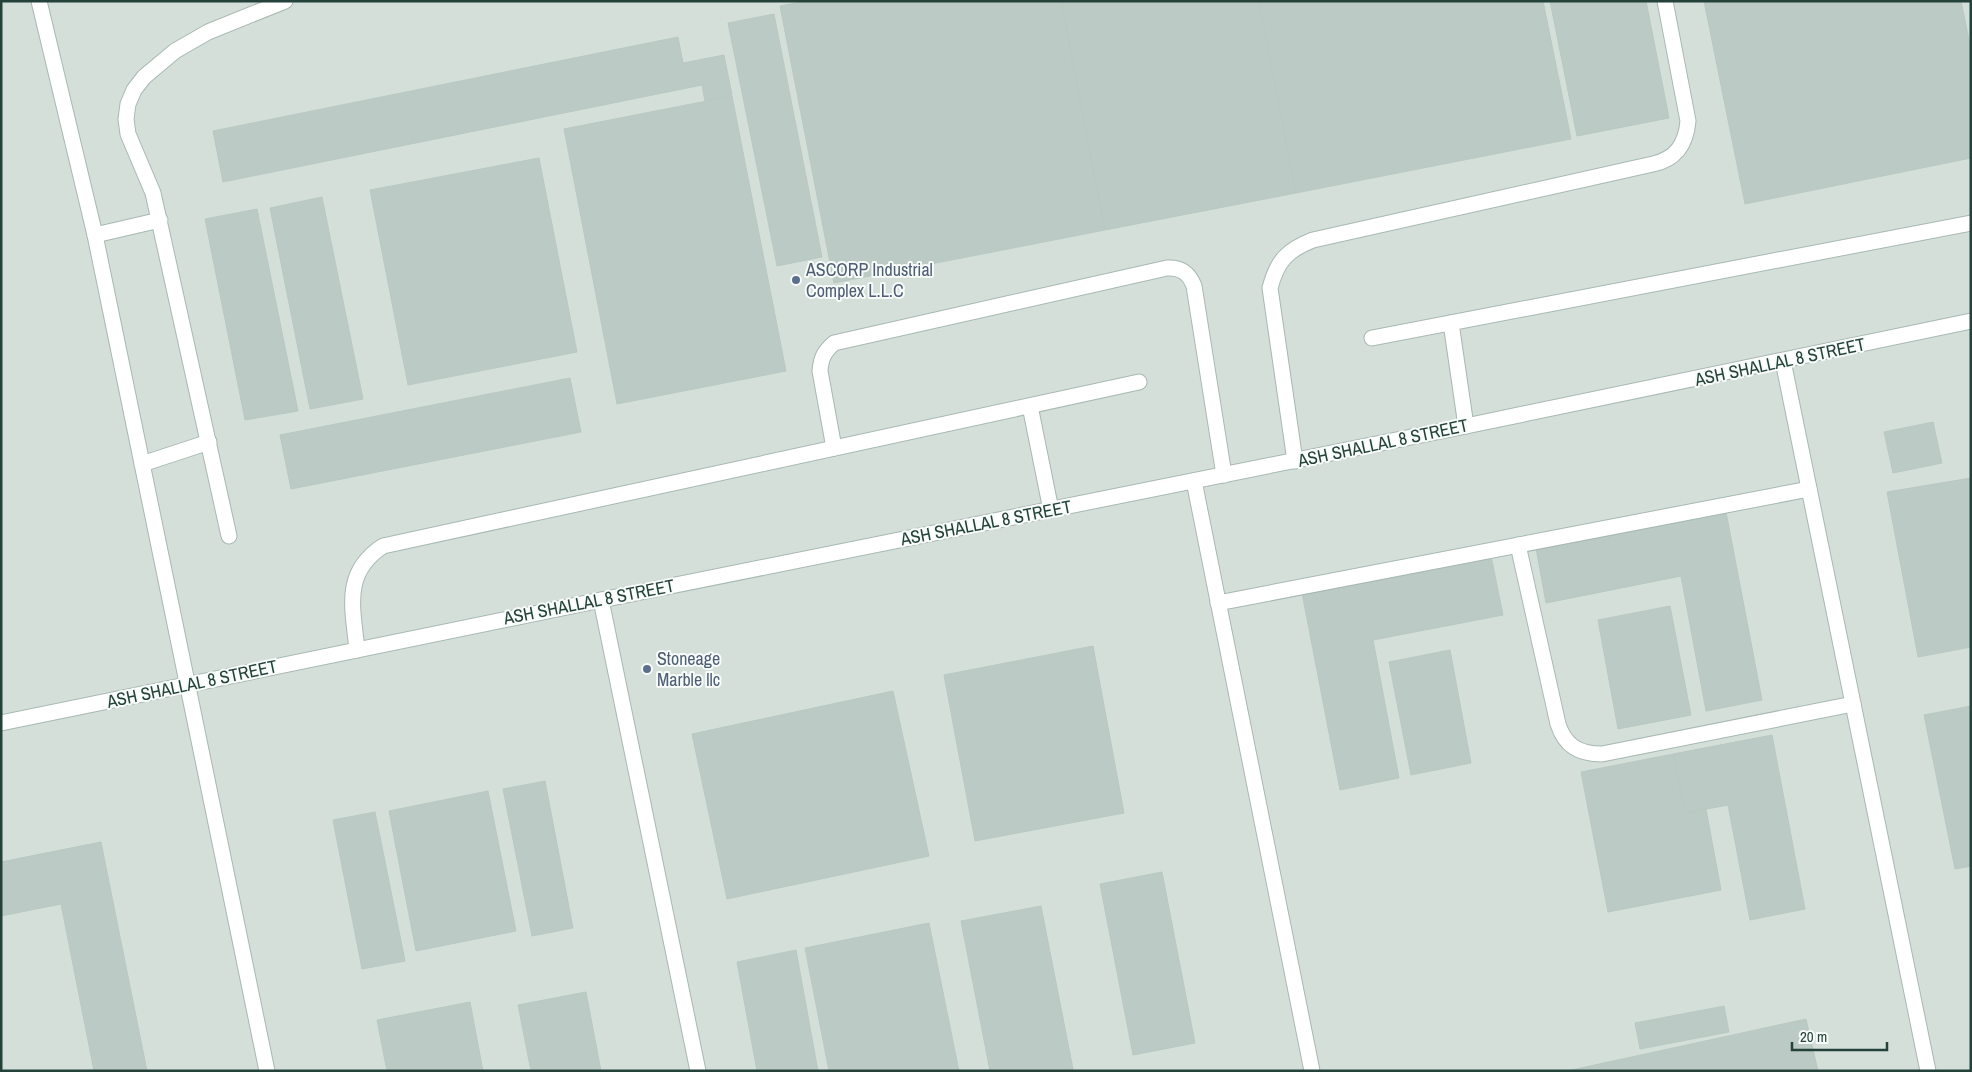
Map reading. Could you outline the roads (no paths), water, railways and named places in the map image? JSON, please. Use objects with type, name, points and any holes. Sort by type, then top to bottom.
[{"type":"street","points":[[39,1],[95,235],[267,1071]]},
{"type":"street","points":[[229,536],[160,220],[147,175],[128,134],[126,119],[128,104],[134,90],[144,78],[183,46],[208,32],[285,1]]},
{"type":"street","points":[[1295,461],[1270,288],[1274,272],[1284,257],[1297,246],[1313,240],[1643,167],[1663,162],[1672,157],[1684,141],[1688,121],[1665,1]]},
{"type":"street","points":[[95,235],[160,220]]},
{"type":"street","points":[[1372,338],[1971,223]]},
{"type":"street","points":[[834,448],[820,371],[823,355],[834,343],[1129,276],[1176,268],[1184,271],[1191,278],[1194,286],[1224,475]]},
{"type":"street","name":"ASH SHALLAL 8 STREET","points":[[1,723],[601,600],[1194,482],[1971,321]]},
{"type":"street","points":[[1451,323],[1466,426]]},
{"type":"street","points":[[1783,361],[1928,1071]]},
{"type":"street","points":[[357,650],[352,595],[354,580],[360,566],[370,555],[383,546],[1139,382]]},
{"type":"street","points":[[1030,406],[1051,510]]},
{"type":"street","points":[[142,464],[209,442]]},
{"type":"street","points":[[1194,482],[1312,1071]]},
{"type":"street","points":[[1218,603],[1809,489]]},
{"type":"street","points":[[1518,545],[1558,724],[1562,735],[1569,745],[1579,751],[1590,754],[1602,754],[1853,704]]},
{"type":"street","points":[[601,600],[698,1071]]},
{"type":"place","name":"ASCORP Industrial Complex L.L.C","points":[[796,280]]},
{"type":"place","name":"Stoneage Marble llc","points":[[647,669]]}]
